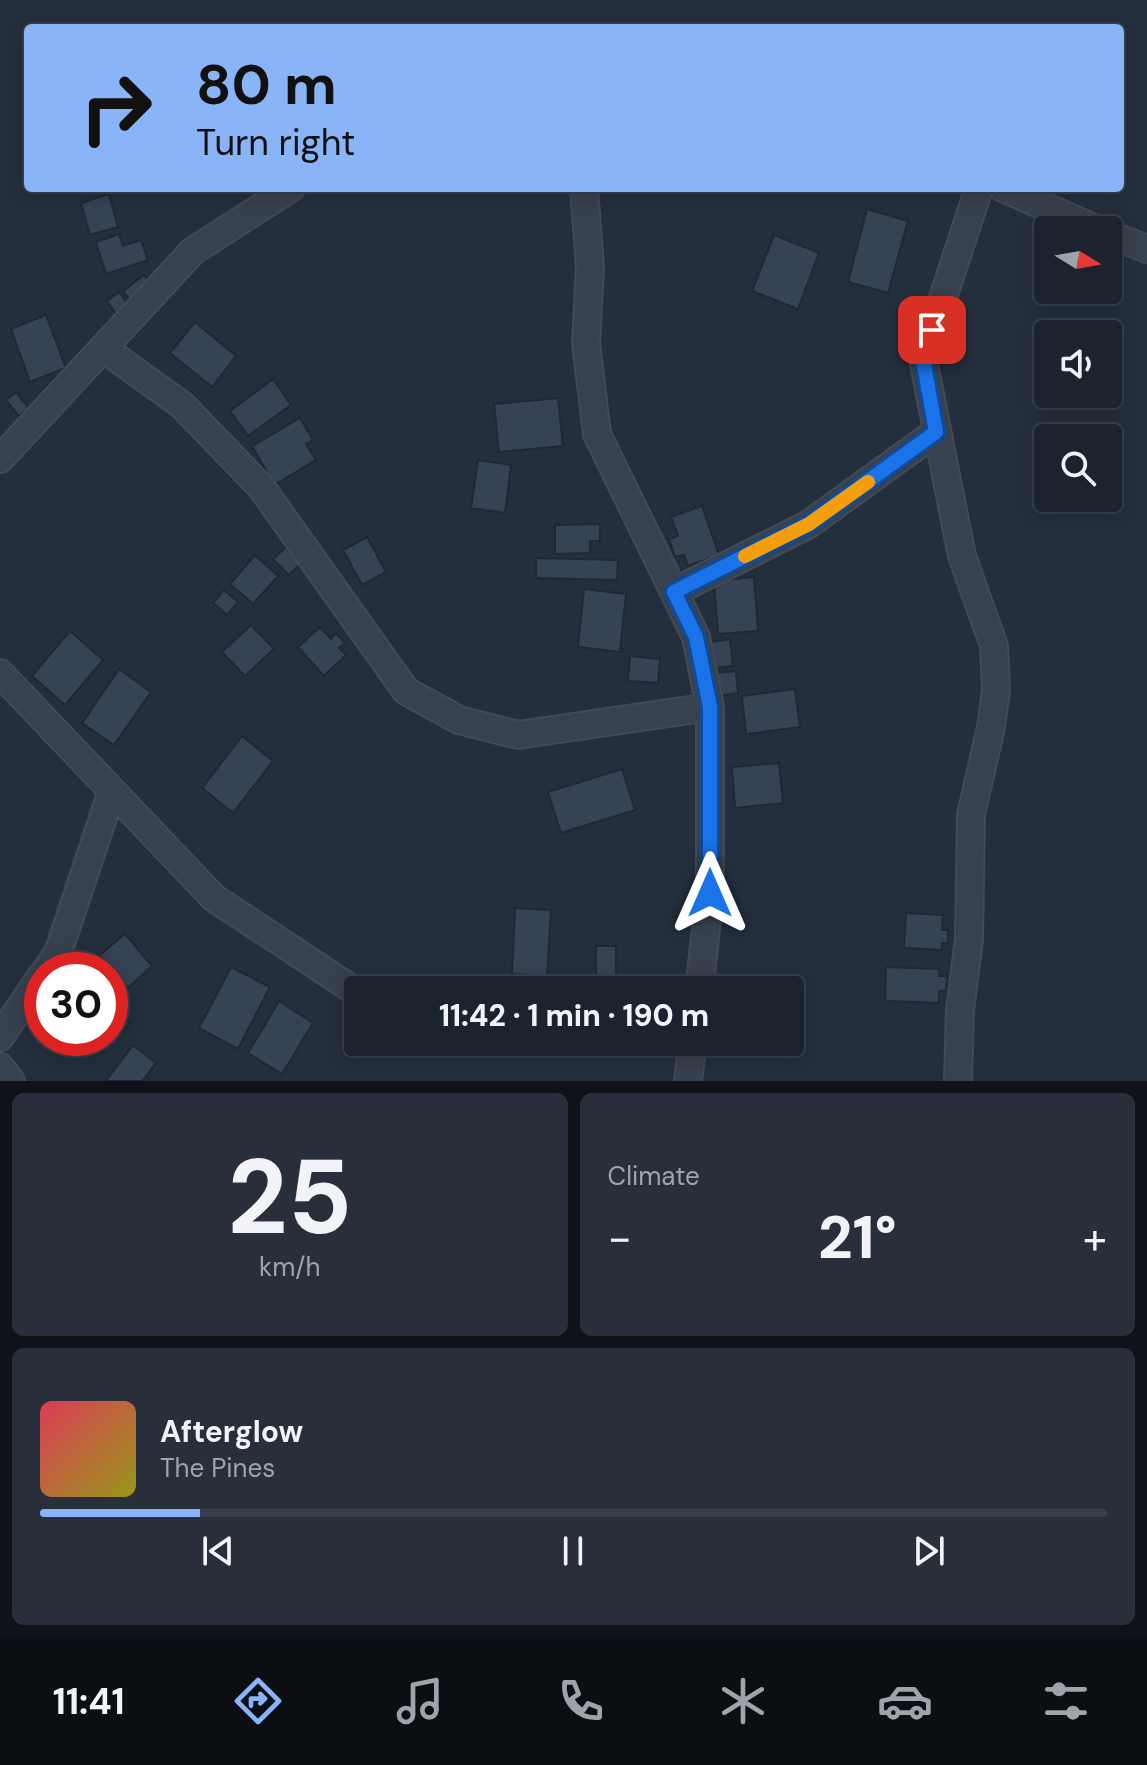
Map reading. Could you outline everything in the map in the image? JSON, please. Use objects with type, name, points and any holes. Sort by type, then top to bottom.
[{"type":"street","points":[[1,456],[193,251],[285,192]]},
{"type":"street","points":[[584,192],[590,267],[586,343],[597,434],[696,637],[710,707],[710,893],[701,976]]},
{"type":"street","points":[[958,1081],[960,1010],[969,939],[971,815],[996,690],[994,646],[962,556],[923,359],[978,192]]},
{"type":"street","points":[[1012,192],[1066,216]]},
{"type":"street","points":[[1122,239],[1147,249]]},
{"type":"street","points":[[104,349],[182,405],[261,487],[406,691],[459,720],[518,735],[710,707]]},
{"type":"street","points":[[674,592],[809,524],[936,432]]},
{"type":"street","points":[[0,673],[214,898],[344,984]]},
{"type":"street","points":[[58,952],[112,791]]},
{"type":"street","points":[[0,1037],[24,1002]]},
{"type":"street","points":[[688,1081],[691,1056]]},
{"type":"street","points":[[0,1067],[11,1081]]},
{"type":"building","points":[[109,194],[118,227],[90,235],[81,203]]},
{"type":"building","points":[[867,209],[908,221],[888,293],[848,282]]},
{"type":"building","points":[[119,234],[123,246],[141,240],[148,260],[106,274],[96,242]]},
{"type":"building","points":[[774,235],[819,253],[798,309],[752,291]]},
{"type":"building","points":[[144,275],[152,286],[131,301],[123,291]]},
{"type":"building","points":[[119,292],[130,308],[117,316],[107,301]]},
{"type":"building","points":[[46,315],[66,368],[30,382],[11,329]]},
{"type":"building","points":[[195,322],[236,356],[212,387],[170,353]]},
{"type":"building","points":[[273,379],[291,405],[248,436],[230,411]]},
{"type":"building","points":[[16,392],[29,408],[19,416],[6,400]]},
{"type":"building","points":[[558,398],[563,446],[499,452],[494,404]]},
{"type":"building","points":[[300,418],[313,440],[306,444],[316,460],[274,485],[252,446]]},
{"type":"building","points":[[478,460],[511,465],[505,513],[471,508]]},
{"type":"building","points":[[702,506],[719,555],[688,566],[684,555],[675,557],[669,539],[678,536],[671,517]]},
{"type":"building","points":[[600,524],[600,541],[590,541],[590,553],[555,554],[555,525]]},
{"type":"building","points":[[367,537],[386,572],[362,585],[343,550]]},
{"type":"building","points":[[286,547],[301,563],[289,575],[273,559]]},
{"type":"building","points":[[255,555],[278,576],[253,604],[230,584]]},
{"type":"building","points":[[536,558],[618,560],[617,580],[536,578]]},
{"type":"building","points":[[754,577],[758,631],[718,634],[714,581]]},
{"type":"building","points":[[584,589],[626,594],[620,652],[578,647]]},
{"type":"building","points":[[224,590],[238,602],[227,615],[213,603]]},
{"type":"building","points":[[251,625],[274,649],[245,676],[222,652]]},
{"type":"building","points":[[320,627],[331,639],[336,633],[345,643],[339,648],[346,655],[324,676],[298,647]]},
{"type":"building","points":[[70,631],[103,660],[65,705],[32,676]]},
{"type":"building","points":[[730,639],[733,666],[714,668],[711,642]]},
{"type":"building","points":[[630,656],[660,659],[658,683],[628,681]]},
{"type":"building","points":[[119,669],[151,692],[114,745],[82,723]]},
{"type":"building","points":[[736,671],[738,693],[717,696],[715,673]]},
{"type":"building","points":[[795,689],[800,727],[746,734],[742,696]]},
{"type":"building","points":[[242,736],[273,761],[233,813],[202,788]]},
{"type":"building","points":[[779,763],[783,803],[735,808],[732,767]]},
{"type":"building","points":[[622,769],[635,810],[561,833],[548,792]]},
{"type":"building","points":[[515,908],[551,910],[547,976],[512,974]]},
{"type":"building","points":[[906,913],[943,915],[942,930],[948,930],[948,943],[942,943],[942,950],[904,948]]},
{"type":"building","points":[[125,934],[152,966],[128,988],[128,952],[104,952]]},
{"type":"building","points":[[596,946],[616,946],[616,976],[596,976]]},
{"type":"building","points":[[231,967],[270,987],[238,1049],[199,1028]]},
{"type":"building","points":[[886,967],[940,969],[939,976],[947,976],[946,991],[939,991],[939,1003],[885,1001]]},
{"type":"building","points":[[279,1001],[313,1023],[282,1074],[248,1053]]},
{"type":"building","points":[[133,1045],[156,1063],[142,1081],[106,1081],[125,1056],[128,1056]]},
{"type":"slow traffic","points":[[745,556],[809,524],[868,482]]},
{"type":"route","points":[[710,893],[710,707],[696,637],[674,592],[809,524],[936,432],[923,359],[932,330]]}]
